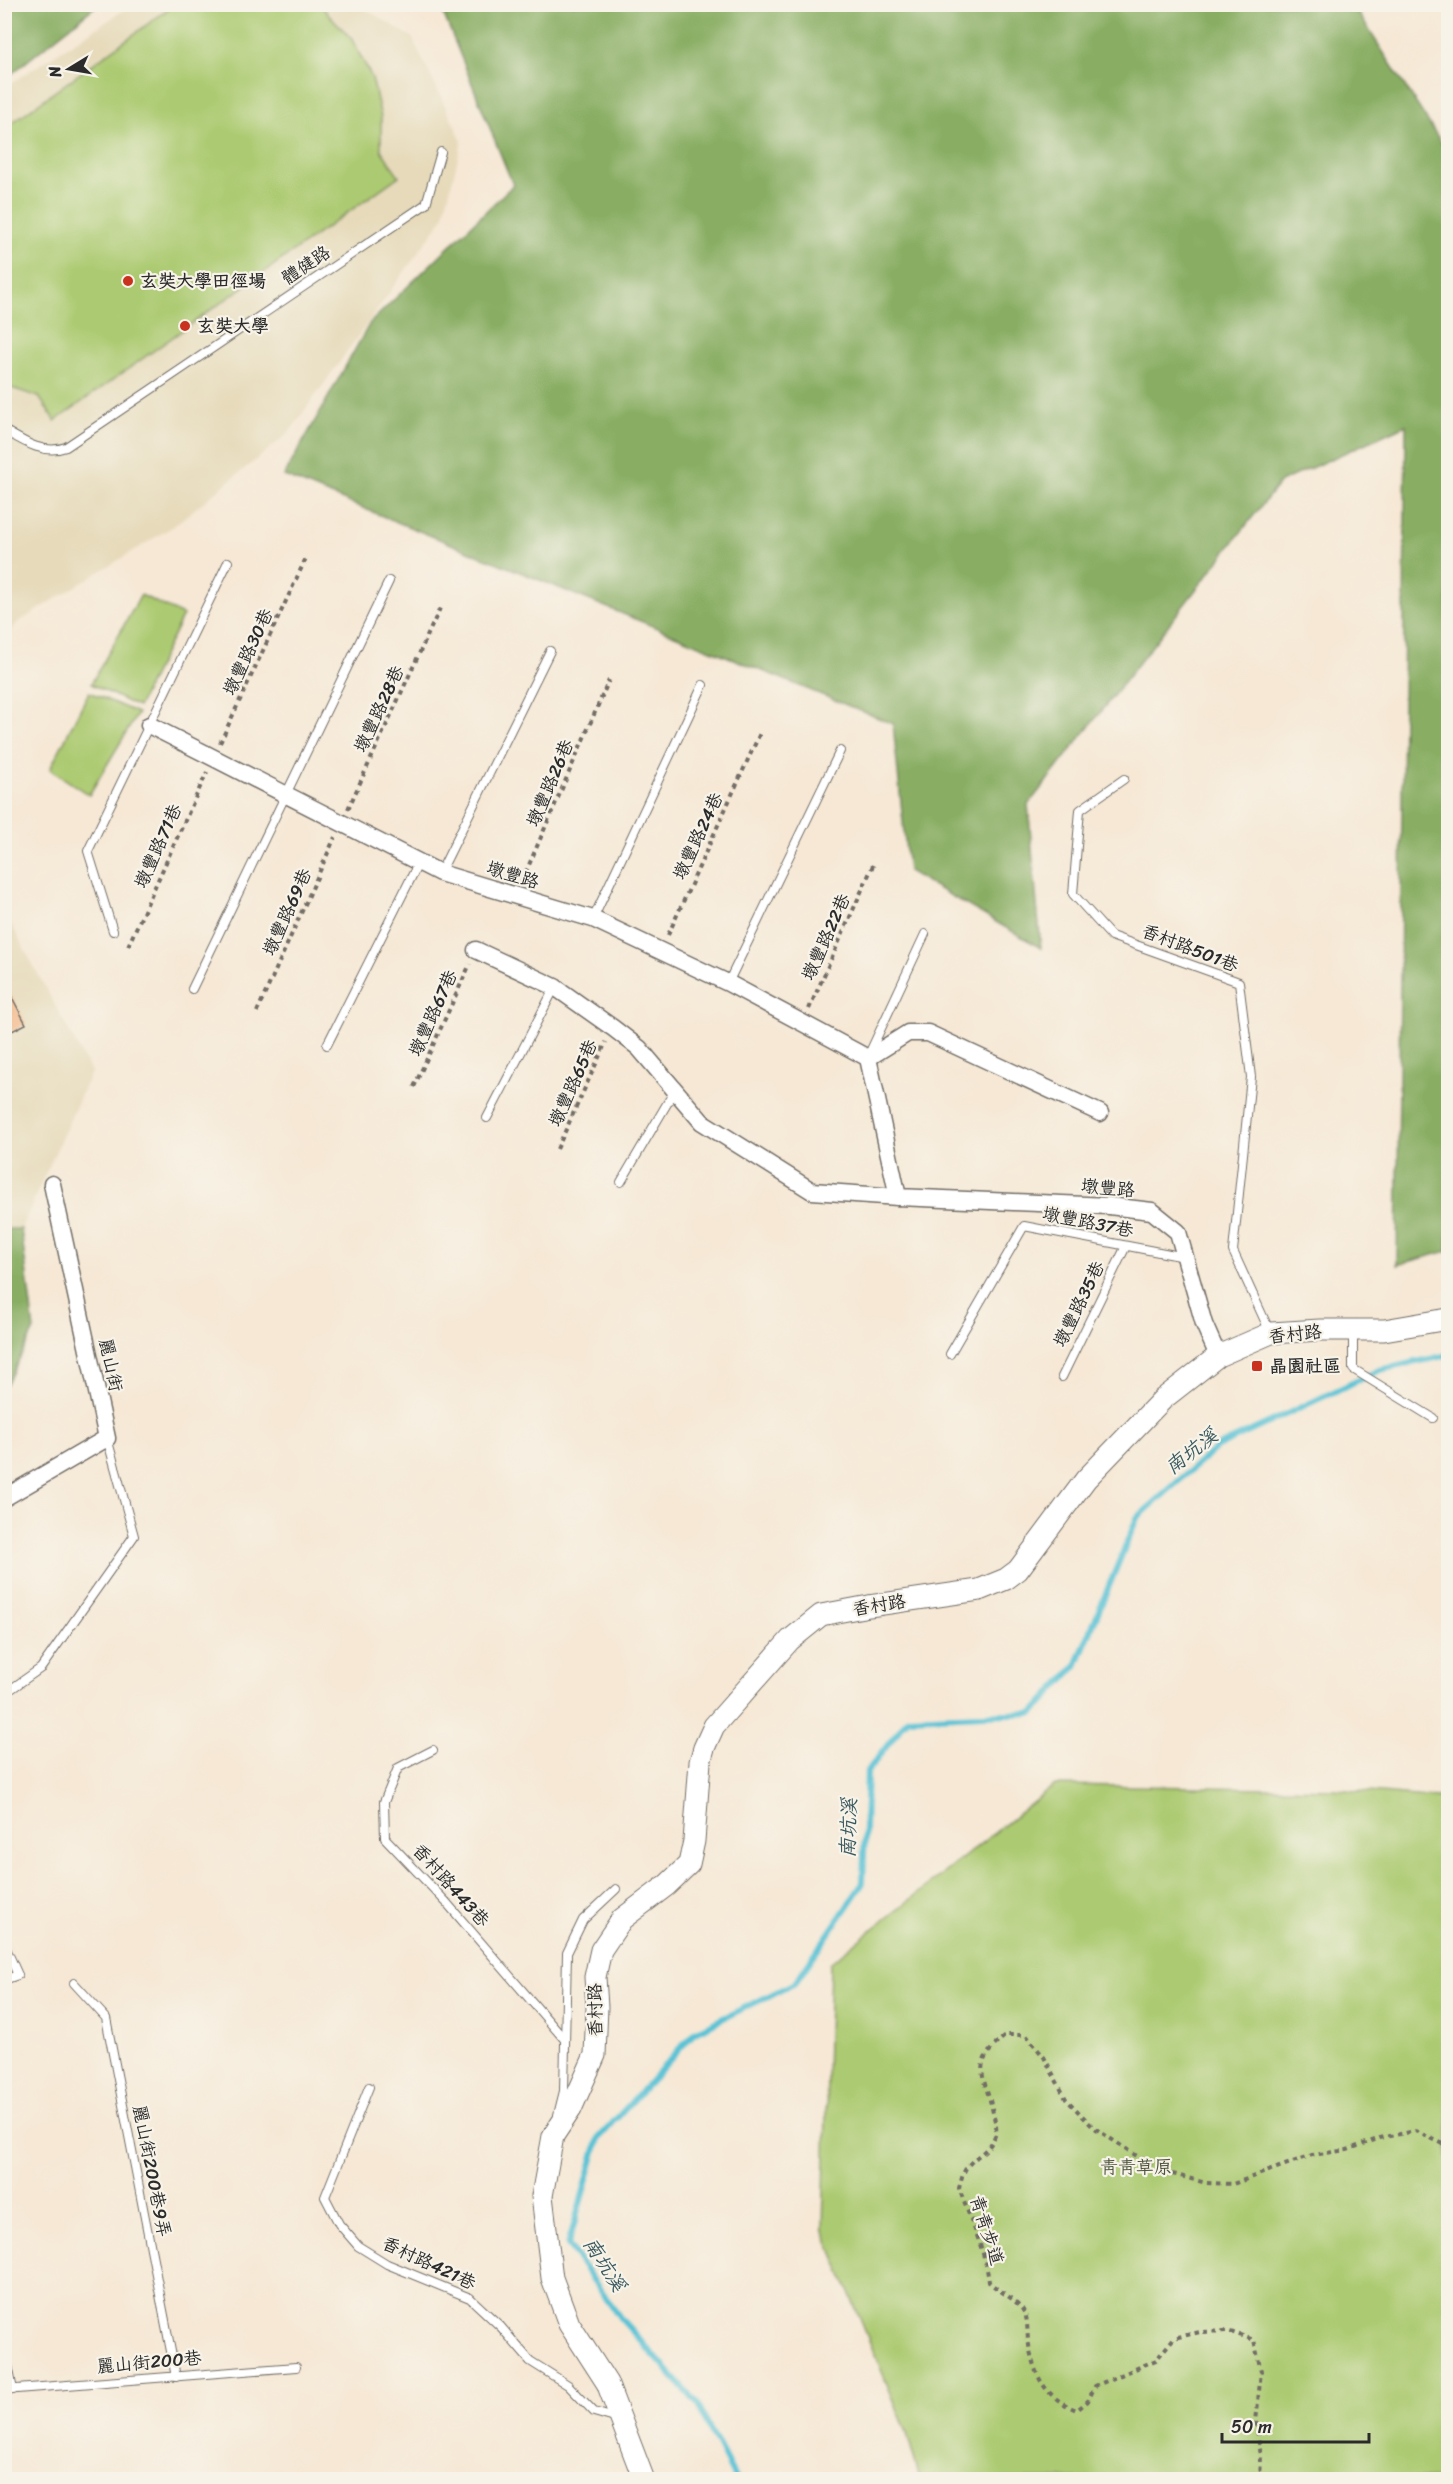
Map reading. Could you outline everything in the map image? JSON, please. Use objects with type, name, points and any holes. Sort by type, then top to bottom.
[{"type":"street","name":"墩豐路","points":[[149,725],[440,873],[593,919],[728,983],[868,1058]]},
{"type":"street","name":"墩豐路","points":[[476,950],[555,987],[613,1028],[639,1048],[702,1122],[812,1191],[1109,1206],[1152,1211],[1178,1232],[1204,1324],[1218,1356]]},
{"type":"street","points":[[898,1197],[868,1058],[908,1033],[928,1033],[1100,1113]]},
{"type":"street","name":"麗山街","points":[[52,1184],[107,1438]]},
{"type":"street","name":"香村路","points":[[644,2480],[607,2384],[569,2324],[552,2278],[542,2196],[553,2136],[571,2109],[596,2055],[595,1977],[601,1950],[622,1918],[667,1885],[689,1864],[694,1841],[700,1762],[714,1726],[790,1640],[821,1615],[979,1590],[1012,1575],[1086,1479],[1162,1399],[1218,1356],[1270,1333],[1384,1330],[1449,1319]]},
{"type":"street","points":[[4,1498],[107,1438]]},
{"type":"lane","name":"體健路","points":[[4,430],[37,448],[53,452],[66,447],[426,204],[441,152]]},
{"type":"lane","points":[[113,931],[88,851],[228,562]]},
{"type":"lane","points":[[192,989],[389,581]]},
{"type":"lane","points":[[440,873],[550,651]]},
{"type":"lane","points":[[593,919],[703,685]]},
{"type":"lane","points":[[728,983],[840,751]]},
{"type":"lane","name":"香村路501巷","points":[[1124,779],[1080,810],[1073,894],[1111,936],[1239,982],[1251,1077],[1233,1251],[1270,1333]]},
{"type":"lane","points":[[327,1045],[419,862]]},
{"type":"lane","points":[[868,1058],[925,934]]},
{"type":"lane","points":[[487,1118],[555,987]]},
{"type":"lane","points":[[621,1182],[675,1090]]},
{"type":"lane","name":"墩豐路37巷","points":[[950,1354],[1024,1226],[1185,1258]]},
{"type":"lane","name":"墩豐路35巷","points":[[1062,1377],[1126,1246]]},
{"type":"lane","points":[[1353,1330],[1353,1369],[1433,1418]]},
{"type":"lane","points":[[4,1694],[41,1668],[134,1536],[107,1438]]},
{"type":"lane","name":"香村路443巷","points":[[433,1750],[399,1768],[384,1802],[385,1838],[446,1902],[565,2040]]},
{"type":"lane","name":"香村路","points":[[553,2136],[564,2091],[567,1953],[583,1920],[616,1889]]},
{"type":"lane","points":[[4,1944],[18,1975],[4,1980]]},
{"type":"lane","name":"麗山街200巷9弄","points":[[74,1983],[106,2018],[176,2377]]},
{"type":"lane","name":"香村路421巷","points":[[369,2087],[325,2197],[339,2224],[358,2246],[387,2264],[470,2298],[501,2327],[530,2361],[568,2385],[594,2412],[622,2420]]},
{"type":"lane","points":[[4,2346],[9,2390]]},
{"type":"lane","name":"麗山街200巷","points":[[9,2390],[296,2367]]},
{"type":"path","name":"墩豐路30巷","points":[[213,758],[306,558]]},
{"type":"path","name":"墩豐路28巷","points":[[341,823],[441,606]]},
{"type":"path","name":"墩豐路26巷","points":[[516,896],[609,681]]},
{"type":"path","name":"墩豐路24巷","points":[[660,952],[761,731]]},
{"type":"path","name":"墩豐路71巷","points":[[128,946],[213,758]]},
{"type":"path","name":"墩豐路69巷","points":[[256,1012],[341,823]]},
{"type":"path","name":"墩豐路22巷","points":[[802,1023],[874,862]]},
{"type":"path","name":"墩豐路67巷","points":[[414,1087],[476,950]]},
{"type":"path","name":"墩豐路65巷","points":[[557,1149],[613,1028]]},
{"type":"path","name":"青青步道","points":[[1260,2480],[1261,2456],[1256,2422],[1261,2371],[1254,2340],[1228,2331],[1200,2332],[1174,2338],[1156,2360],[1095,2386],[1088,2401],[1077,2410],[1060,2403],[1043,2384],[1032,2364],[1025,2313],[1014,2301],[989,2282],[987,2262],[980,2240],[959,2188],[964,2171],[976,2157],[992,2145],[996,2129],[984,2085],[982,2066],[990,2049],[1006,2034],[1026,2035],[1044,2057],[1066,2099],[1093,2127],[1158,2170],[1206,2183],[1233,2184],[1312,2155],[1347,2150],[1380,2138],[1415,2131],[1449,2146]]},
{"type":"shaded area","name":"玄奘大學","points":[[132,5],[359,5],[412,37],[462,141],[443,218],[288,434],[172,527],[18,622],[5,635],[4,88]]},
{"type":"shaded area","points":[[4,911],[91,1072],[21,1229],[5,1229]]},
{"type":"green space","points":[[5,4],[97,4],[97,5],[5,79]]},
{"type":"green space","name":"玄奘大學田徑場","points":[[174,5],[320,5],[351,38],[372,78],[381,117],[381,150],[399,176],[55,421],[39,397],[5,386],[5,128]]},
{"type":"green space","points":[[433,5],[1353,5],[1448,153],[1448,1251],[1397,1265],[1406,425],[1280,482],[1028,805],[1041,948],[908,871],[893,724],[284,476],[370,323],[513,185],[442,10]]},
{"type":"green space","points":[[141,595],[183,615],[138,707],[91,684]]},
{"type":"green space","points":[[89,692],[138,713],[89,795],[50,769]]},
{"type":"green space","points":[[5,1229],[21,1229],[34,1330],[5,1387]]},
{"type":"green space","name":"青青草原","points":[[1055,1785],[1335,1789],[1448,1799],[1448,2479],[920,2479],[906,2430],[823,2229],[830,1963]]},
{"type":"building","points":[[4,982],[26,1024],[4,1035]]},
{"type":"waterway","name":"南坑溪","points":[[736,2480],[696,2402],[621,2319],[568,2245],[599,2138],[695,2032],[795,1983],[863,1883],[867,1772],[908,1718],[1033,1713],[1076,1666],[1137,1518],[1217,1447],[1380,1370],[1448,1355]]},
{"type":"place","name":"玄奘大學田徑場","points":[[128,281]]},
{"type":"place","name":"玄奘大學","points":[[185,326]]},
{"type":"place","name":"晶園社區","points":[[1257,1366]]}]
